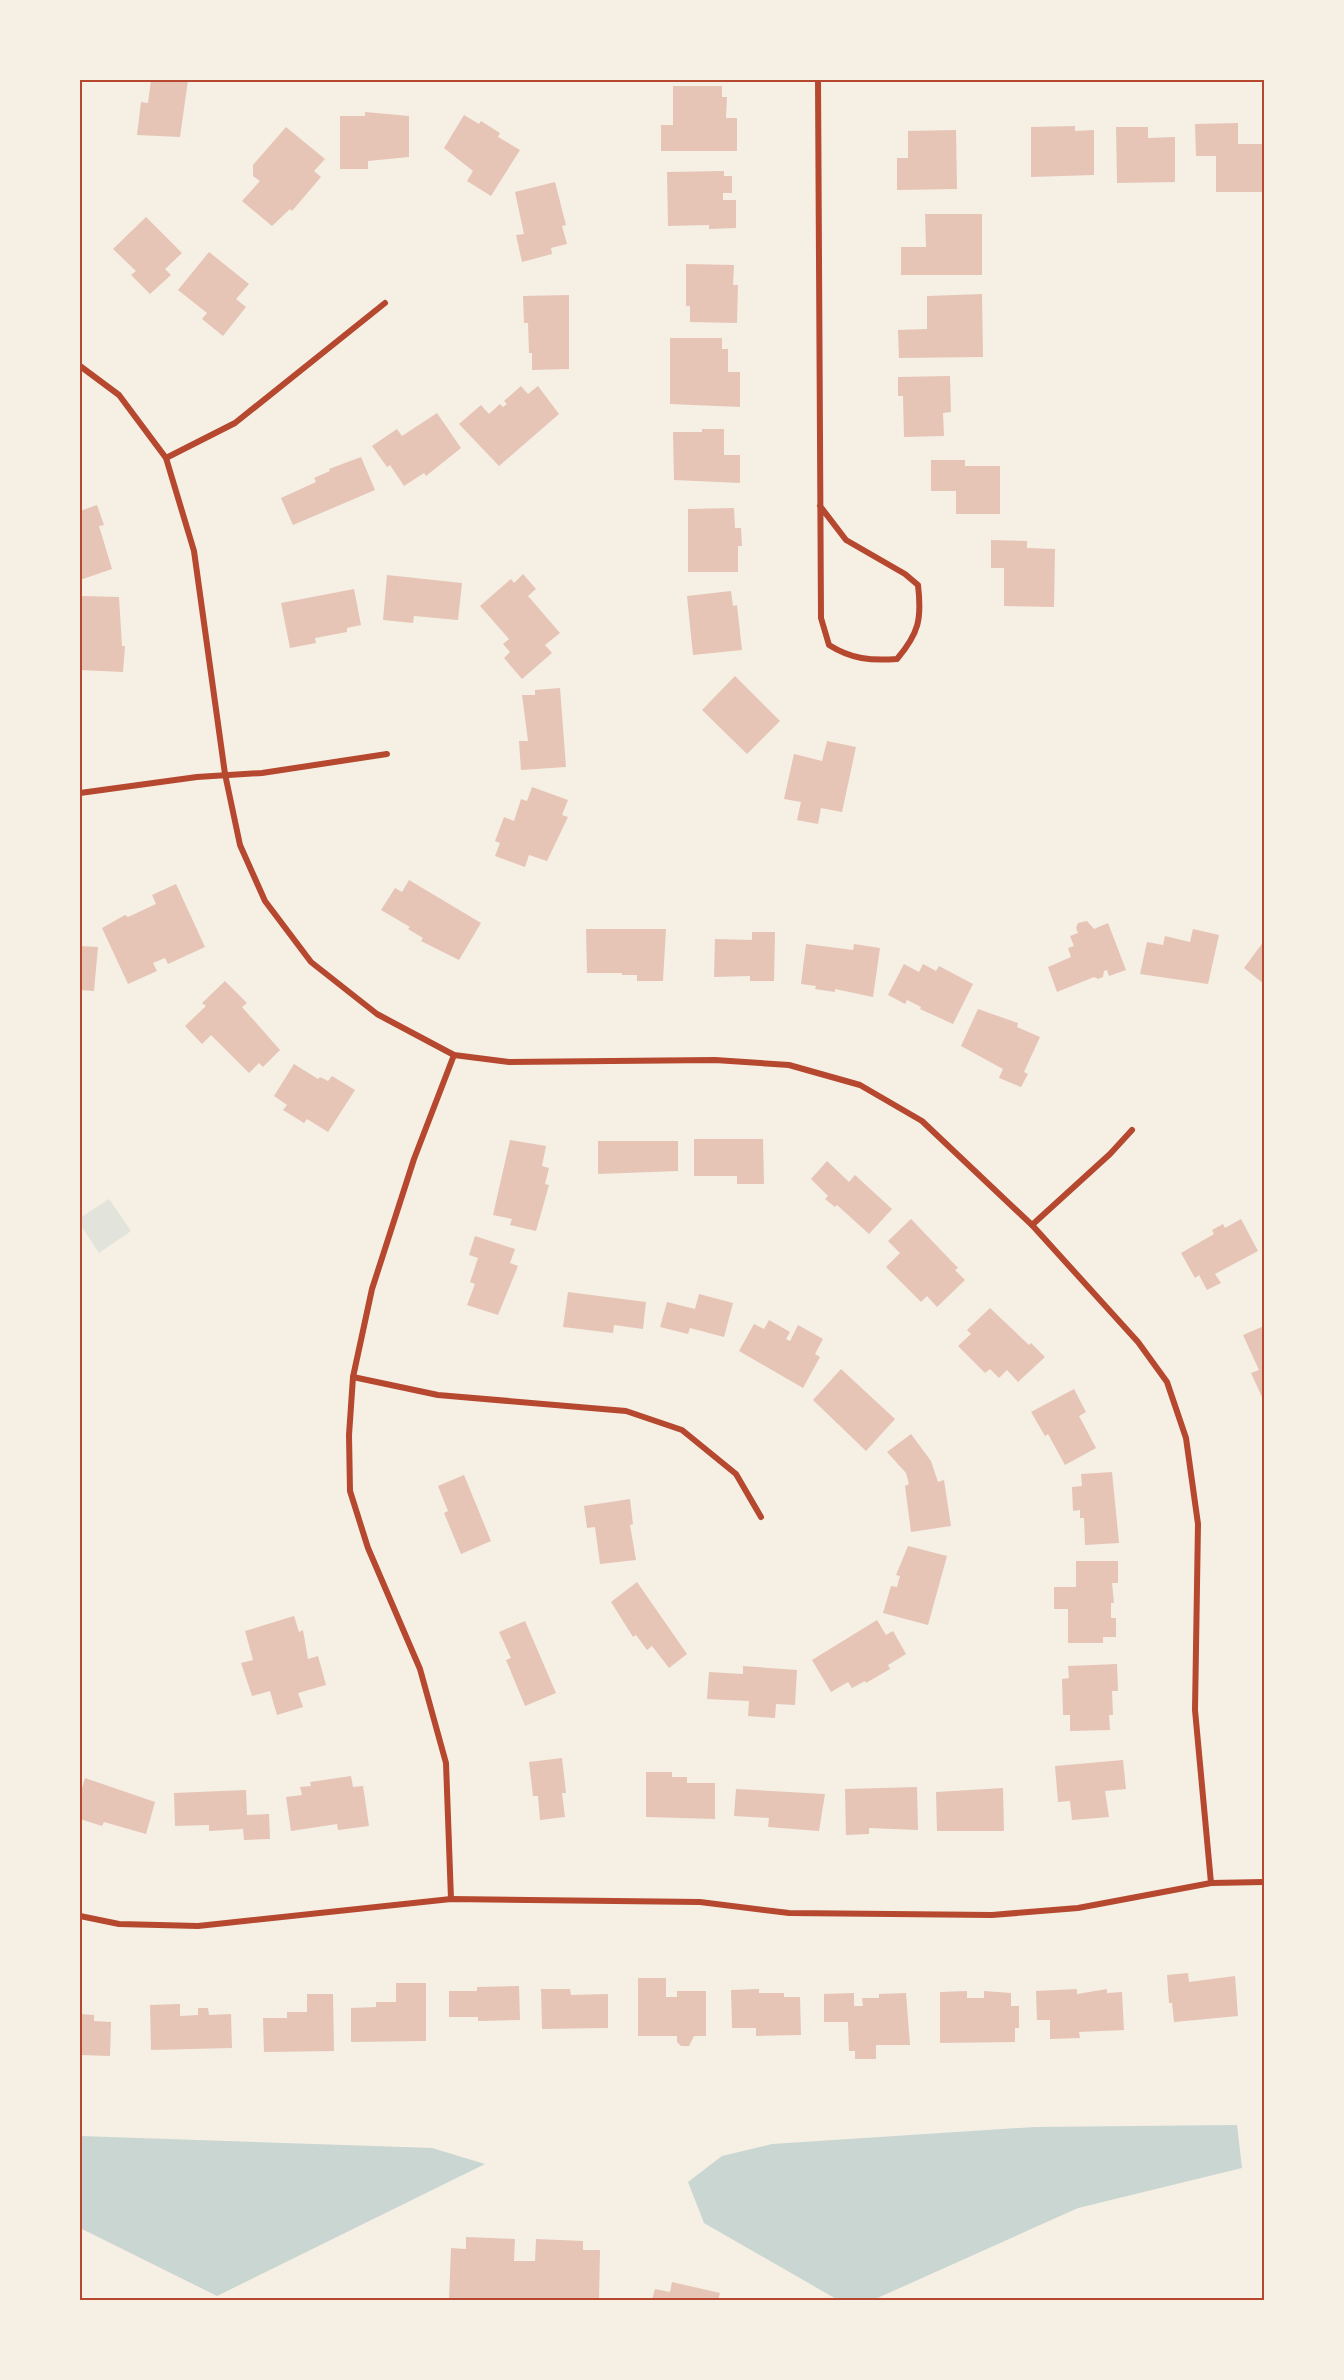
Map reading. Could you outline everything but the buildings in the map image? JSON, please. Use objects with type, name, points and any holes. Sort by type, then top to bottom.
[{"type":"street","points":[[818,80],[820,506],[821,618],[829,645],[847,656],[875,661],[897,659],[909,645],[920,624],[918,585],[905,574],[846,540],[820,506]]},
{"type":"street","points":[[166,458],[235,423],[385,303]]},
{"type":"street","points":[[80,366],[119,395],[166,458],[194,551],[225,774],[240,845],[265,902],[311,962],[377,1014],[454,1055],[509,1062],[715,1060],[789,1065],[860,1085],[922,1121],[1032,1225],[1138,1342],[1167,1382],[1186,1438],[1198,1524],[1195,1710],[1212,1883]]},
{"type":"street","points":[[80,793],[225,774],[262,773],[387,754]]},
{"type":"street","points":[[452,1899],[446,1763],[420,1669],[368,1548],[350,1491],[349,1435],[353,1377],[372,1289],[414,1159],[454,1055]]},
{"type":"street","points":[[1032,1225],[1110,1154],[1132,1130]]},
{"type":"street","points":[[353,1377],[438,1395],[626,1411],[660,1422],[682,1430],[736,1474],[761,1517]]},
{"type":"street","points":[[80,1916],[119,1924],[198,1926],[452,1899],[700,1902],[789,1913],[992,1915],[1078,1908],[1212,1883],[1264,1882]]},
{"type":"shaded area","points":[[109,1199],[131,1231],[99,1253],[80,1224],[80,1218]]},
{"type":"shaded area","points":[[1237,2125],[1242,2168],[1078,2208],[873,2300],[838,2300],[704,2223],[688,2182],[722,2156],[772,2144],[1035,2127]]},
{"type":"shaded area","points":[[80,2136],[432,2148],[485,2164],[217,2296],[80,2228]]}]
